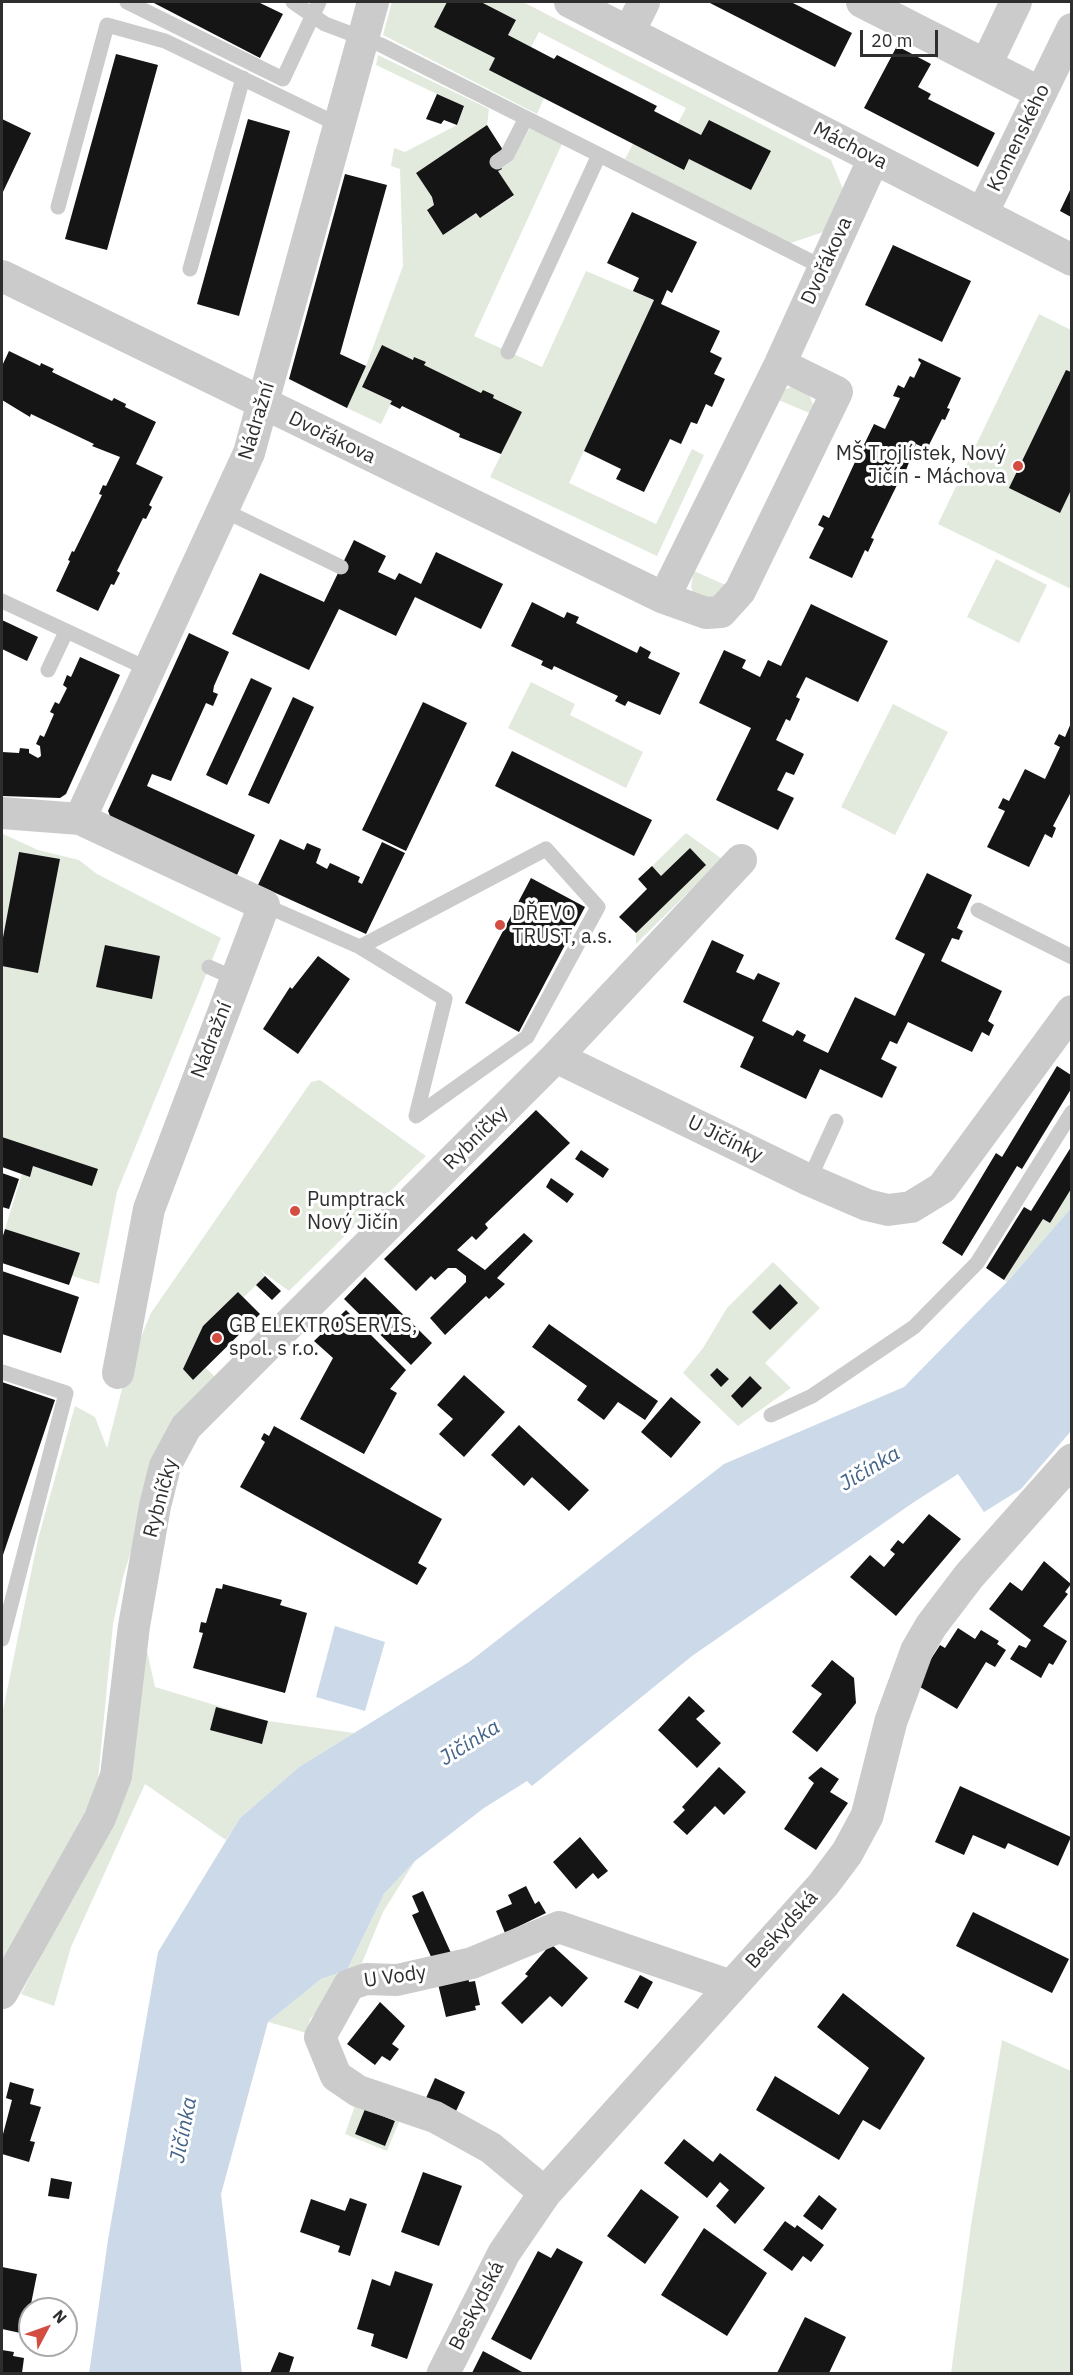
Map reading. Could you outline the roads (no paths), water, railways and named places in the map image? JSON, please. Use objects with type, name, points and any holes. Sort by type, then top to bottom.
[{"type":"street","name":"Nádražní","points":[[80,819],[249,453],[373,2]]},
{"type":"street","name":"Máchova","points":[[570,2],[1071,260]]},
{"type":"street","points":[[629,32],[644,2]]},
{"type":"street","points":[[862,2],[1041,93]]},
{"type":"street","points":[[986,65],[1016,2]]},
{"type":"street","name":"Komenského","points":[[982,214],[1071,29]]},
{"type":"street","name":"Dvořákova","points":[[664,598],[780,364],[874,158]]},
{"type":"street","name":"Dvořákova","points":[[2,276],[664,598],[706,613],[721,612],[740,591],[837,392],[780,364]]},
{"type":"street","points":[[2,813],[80,819],[264,905]]},
{"type":"street","points":[[556,1057],[741,860]]},
{"type":"street","name":"Nádražní","points":[[118,1373],[149,1209],[222,973],[264,905]]},
{"type":"street","name":"U Jičínky","points":[[556,1057],[809,1180],[867,1205],[888,1210],[912,1207],[942,1188],[1070,1014]]},
{"type":"street","name":"Rybníčky","points":[[2,1993],[100,1818],[116,1776],[134,1626],[155,1506],[165,1466],[186,1427],[556,1057]]},
{"type":"street","name":"Beskydská","points":[[443,2373],[504,2253],[545,2193],[823,1885],[847,1854],[867,1816],[891,1721],[906,1676],[931,1626],[969,1576],[1071,1460]]},
{"type":"street","name":"U Vody","points":[[545,2193],[491,2148],[435,2117],[358,2091],[336,2076],[321,2037],[350,1985],[366,1979],[396,1980],[472,1963],[559,1927],[731,1986]]},
{"type":"lane","points":[[127,2],[283,79],[316,8]]},
{"type":"lane","points":[[293,2],[316,8],[325,24],[363,37],[824,268]]},
{"type":"lane","points":[[58,207],[107,25],[165,41],[339,125]]},
{"type":"lane","points":[[190,270],[243,78]]},
{"type":"lane","points":[[497,162],[507,154],[526,118]]},
{"type":"lane","points":[[508,352],[599,155]]},
{"type":"lane","points":[[223,510],[341,567]]},
{"type":"lane","points":[[2,601],[148,669]]},
{"type":"lane","points":[[48,670],[66,632]]},
{"type":"lane","points":[[264,905],[360,947],[445,999],[416,1116],[526,1037],[598,907],[546,849],[360,947]]},
{"type":"lane","points":[[978,910],[1071,957]]},
{"type":"lane","points":[[771,1415],[812,1396],[866,1361],[914,1327],[938,1303],[977,1263],[1071,1112]]},
{"type":"lane","points":[[809,1180],[836,1121]]},
{"type":"lane","points":[[2,1372],[66,1393],[2,1639]]},
{"type":"water","name":"Jičínka","points":[[1071,1208],[1071,1431],[1021,1489],[984,1512],[958,1474],[914,1502],[692,1656],[532,1786],[527,1781],[484,1808],[415,1861],[384,1894],[347,1970],[321,1979],[268,2022],[221,2194],[242,2373],[89,2374],[108,2240],[158,1952],[240,1818],[299,1767],[469,1662],[724,1464],[904,1387],[1007,1282]]},
{"type":"water","points":[[335,1626],[385,1642],[365,1711],[316,1697]]},
{"type":"place","name":"MŠ Trojlístek, Nový Jičín - Máchova","points":[[1018,466]]},
{"type":"place","name":"DŘEVO TRUST, a.s.","points":[[500,925]]},
{"type":"place","name":"Pumptrack Nový Jičín","points":[[295,1211]]},
{"type":"place","name":"GB ELEKTROSERVIS, spol. s r.o.","points":[[217,1338]]}]
